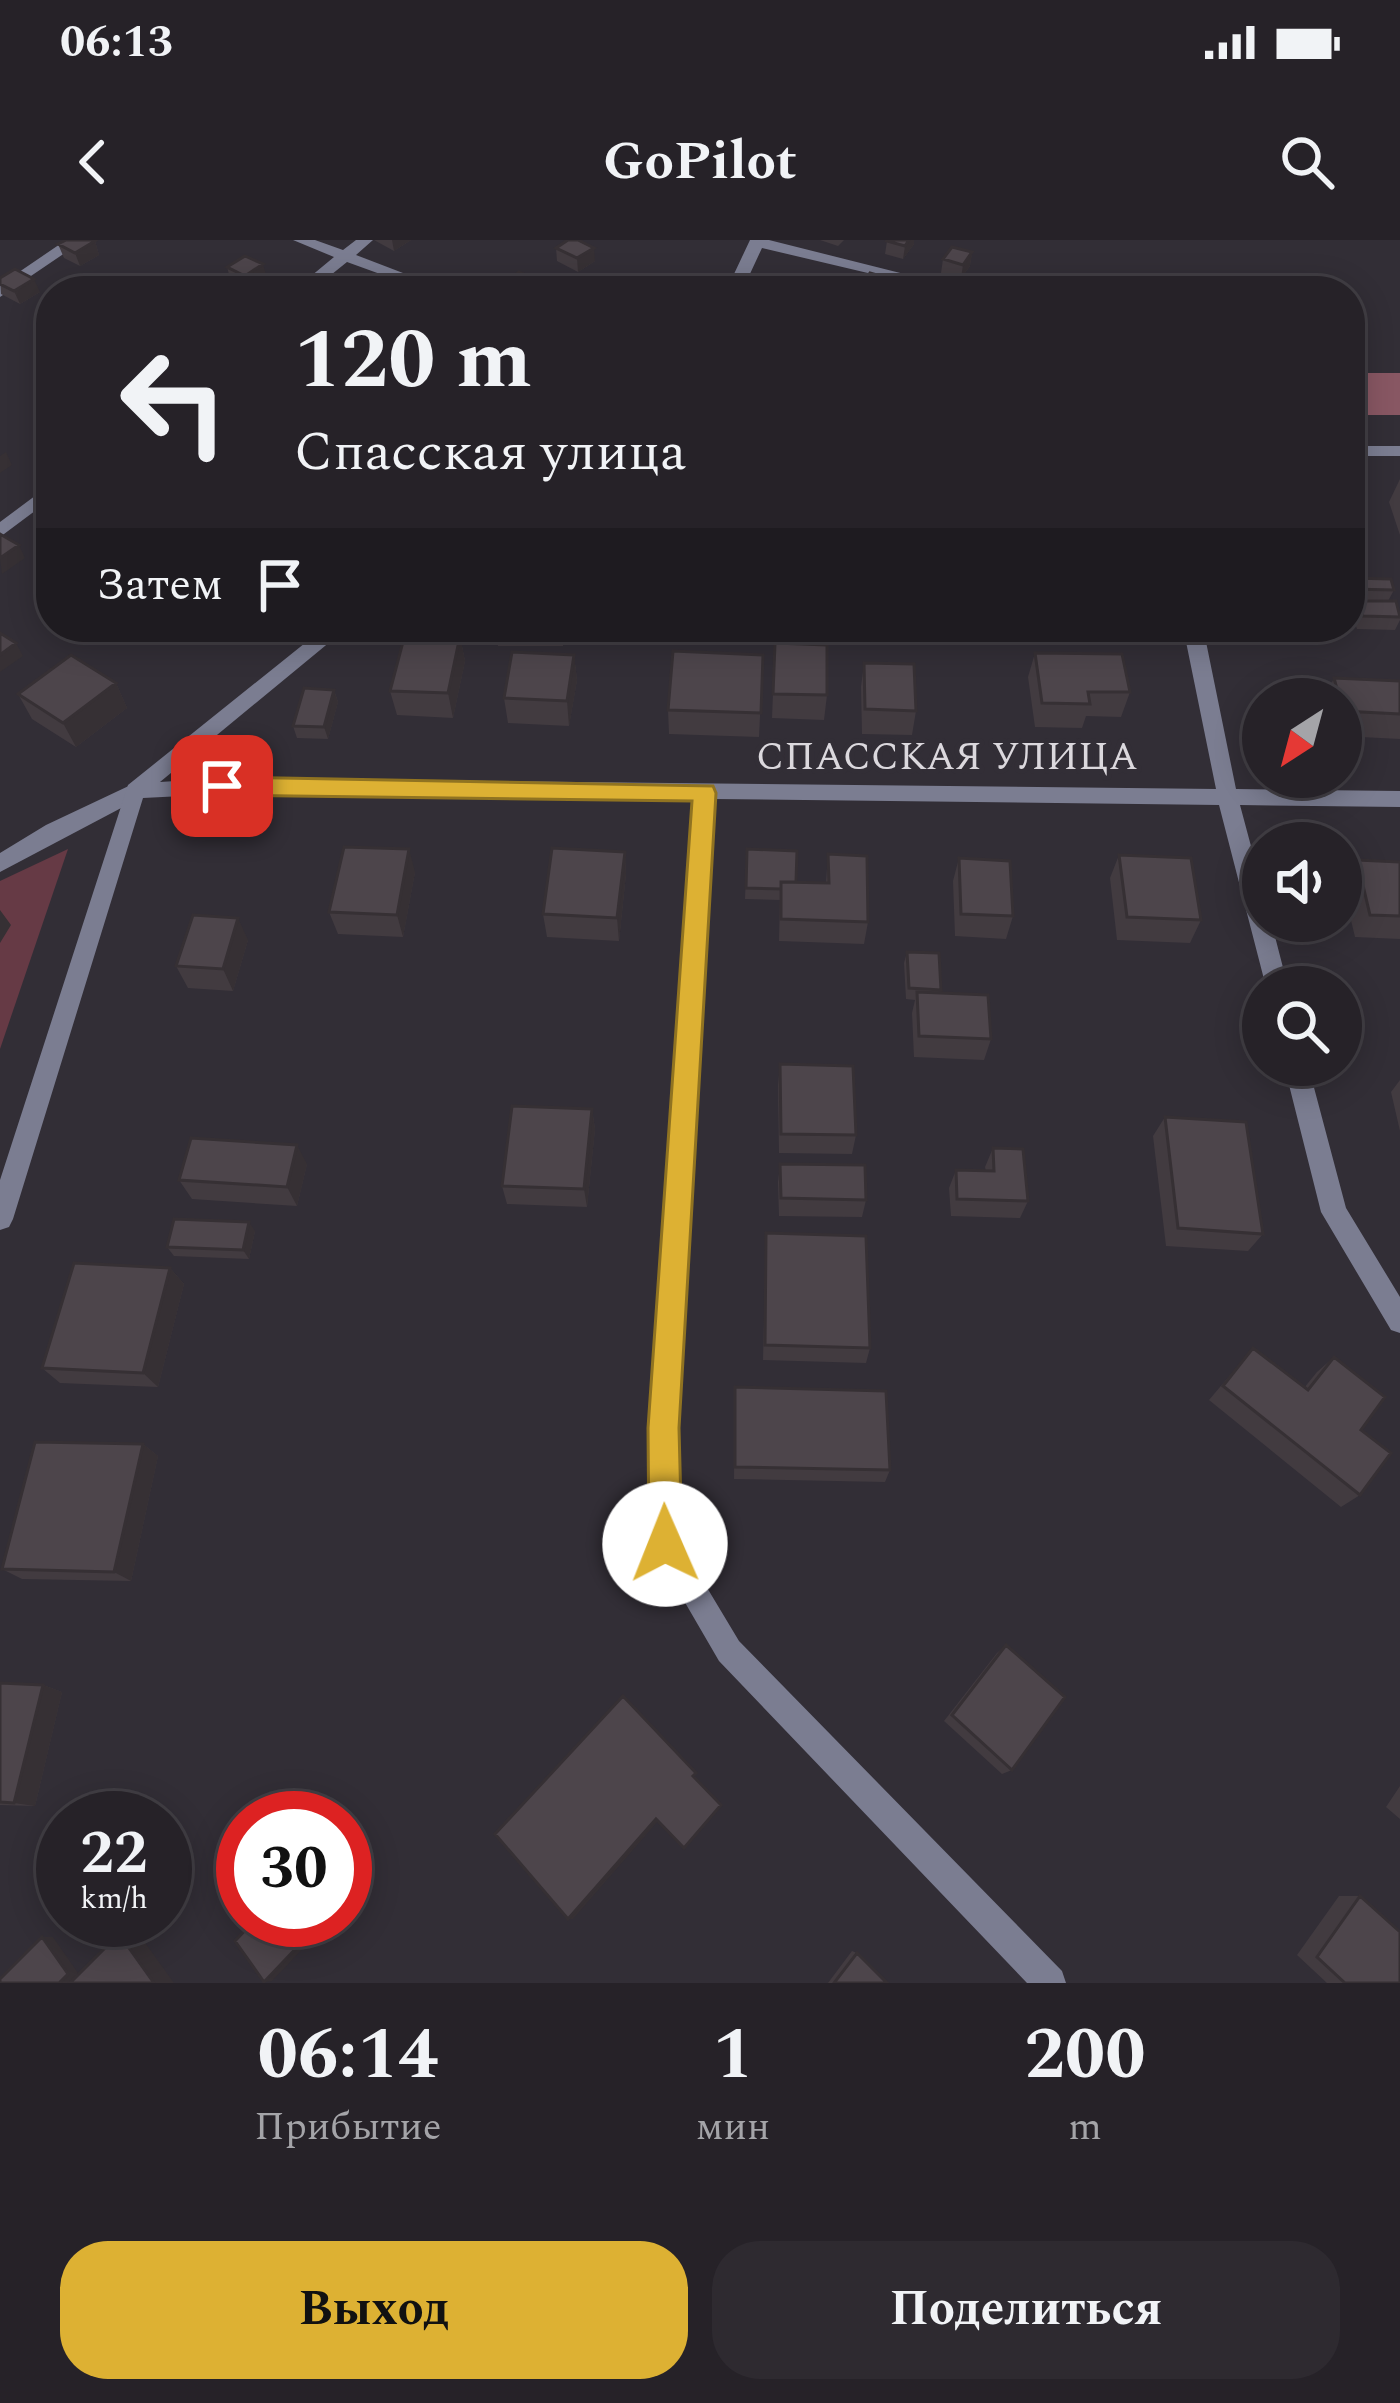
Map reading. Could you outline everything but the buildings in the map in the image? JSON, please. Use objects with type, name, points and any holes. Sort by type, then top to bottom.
[{"type":"street","points":[[0,292],[76,240]]},
{"type":"street","points":[[301,240],[400,276]]},
{"type":"street","points":[[319,276],[365,240]]},
{"type":"street","points":[[741,276],[758,241],[902,276]]},
{"type":"street","points":[[1365,451],[1400,451]]},
{"type":"street","points":[[0,531],[36,502]]},
{"type":"street","points":[[0,864],[53,831],[135,791],[319,642]]},
{"type":"street","points":[[1196,642],[1227,794],[1271,966]]},
{"type":"street","name":"СПАССКАЯ УЛИЦА","points":[[135,791],[222,786],[1400,799]]},
{"type":"street","points":[[0,1219],[135,791]]},
{"type":"street","points":[[704,793],[664,1428],[665,1544],[729,1651],[1050,1983]]},
{"type":"street","points":[[1302,1086],[1334,1212],[1400,1322]]},
{"type":"shaded area","points":[[1365,373],[1400,373],[1400,415],[1365,415]]},
{"type":"shaded area","points":[[68,849],[0,1049],[0,881]]},
{"type":"route","points":[[222,786],[704,793],[664,1428],[665,1544]]}]
